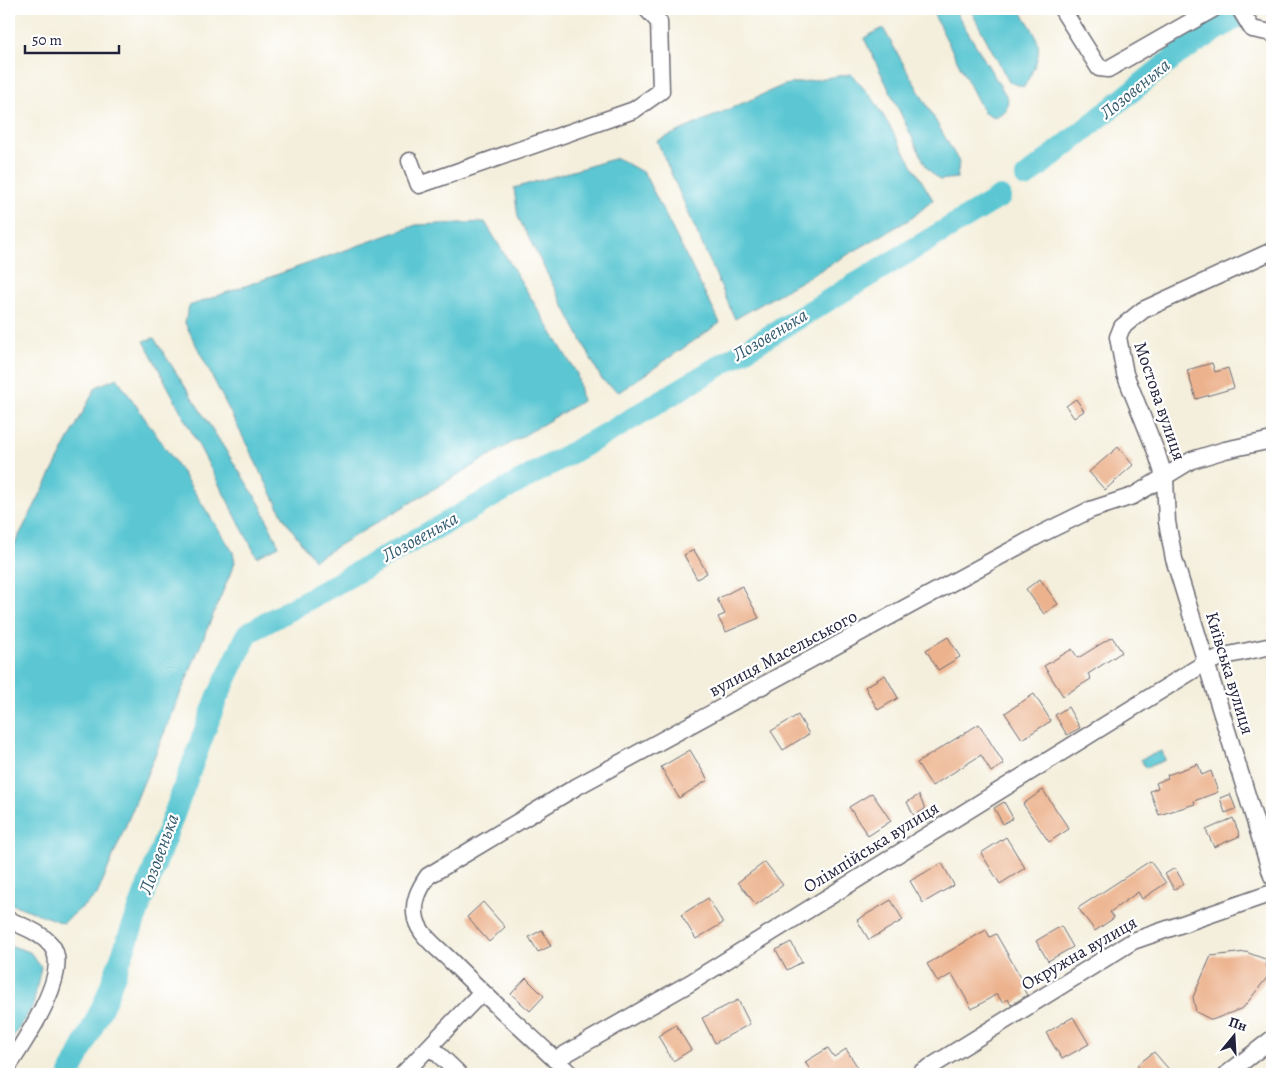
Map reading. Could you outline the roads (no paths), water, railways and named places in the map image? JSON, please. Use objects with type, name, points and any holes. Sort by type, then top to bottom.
[{"type":"street","points":[[410,161],[419,185],[634,110],[662,91],[660,22],[647,9]]},
{"type":"street","points":[[1062,9],[1099,68],[1108,69],[1213,9]]},
{"type":"street","points":[[1240,9],[1252,29],[1272,33]]},
{"type":"street","name":"Мостова вулиця","points":[[1165,479],[1158,454],[1126,374],[1118,346],[1122,327],[1143,310],[1272,251]]},
{"type":"street","name":"вулиця Масельського","points":[[482,992],[423,933],[416,920],[415,903],[420,888],[428,876],[576,787],[882,622],[949,583],[1082,514],[1133,496],[1165,479],[1192,460],[1225,450],[1272,440]]},
{"type":"street","name":"Київська вулиця","points":[[1165,479],[1167,522],[1174,559],[1272,876]]},
{"type":"street","name":"Олімпійська вулиця","points":[[555,1060],[690,983],[1206,663],[1231,654],[1272,646]]},
{"type":"street","name":"Окружна вулиця","points":[[919,1074],[1133,941],[1272,892]]},
{"type":"street","points":[[9,920],[38,932],[53,946],[58,963],[54,984],[24,1042],[9,1065]]},
{"type":"street","points":[[404,1074],[482,992],[570,1074]]},
{"type":"street","points":[[1227,1074],[1272,1039]]},
{"type":"street","points":[[431,1047],[459,1074]]},
{"type":"water","points":[[931,9],[954,9],[1008,99],[1006,111],[995,117],[984,113]]},
{"type":"water","points":[[970,9],[1019,9],[1033,30],[1038,47],[1035,64],[1024,87],[1009,82]]},
{"type":"water","points":[[883,28],[959,162],[957,178],[939,180],[927,168],[864,38]]},
{"type":"water","points":[[851,74],[874,100],[933,200],[912,218],[735,319],[657,141],[784,85]]},
{"type":"water","points":[[617,158],[644,173],[720,323],[619,392],[602,380],[518,217],[514,188]]},
{"type":"water","points":[[485,222],[577,374],[582,401],[314,560],[285,520],[185,323],[189,306],[416,225]]},
{"type":"water","points":[[154,338],[260,504],[279,546],[257,557],[144,341]]},
{"type":"water","points":[[117,378],[179,468],[233,552],[235,562],[97,895],[63,923],[9,903],[9,555],[96,387]]},
{"type":"water","points":[[1162,751],[1165,760],[1145,768],[1141,759]]},
{"type":"water","points":[[9,945],[30,952],[41,967],[33,1006],[9,1043]]},
{"type":"waterway","name":"Лозовенька","points":[[1026,177],[1177,55],[1250,9]]},
{"type":"waterway","name":"Лозовенька","points":[[70,1074],[105,1001],[217,698],[248,633],[616,428],[1000,197]]}]
